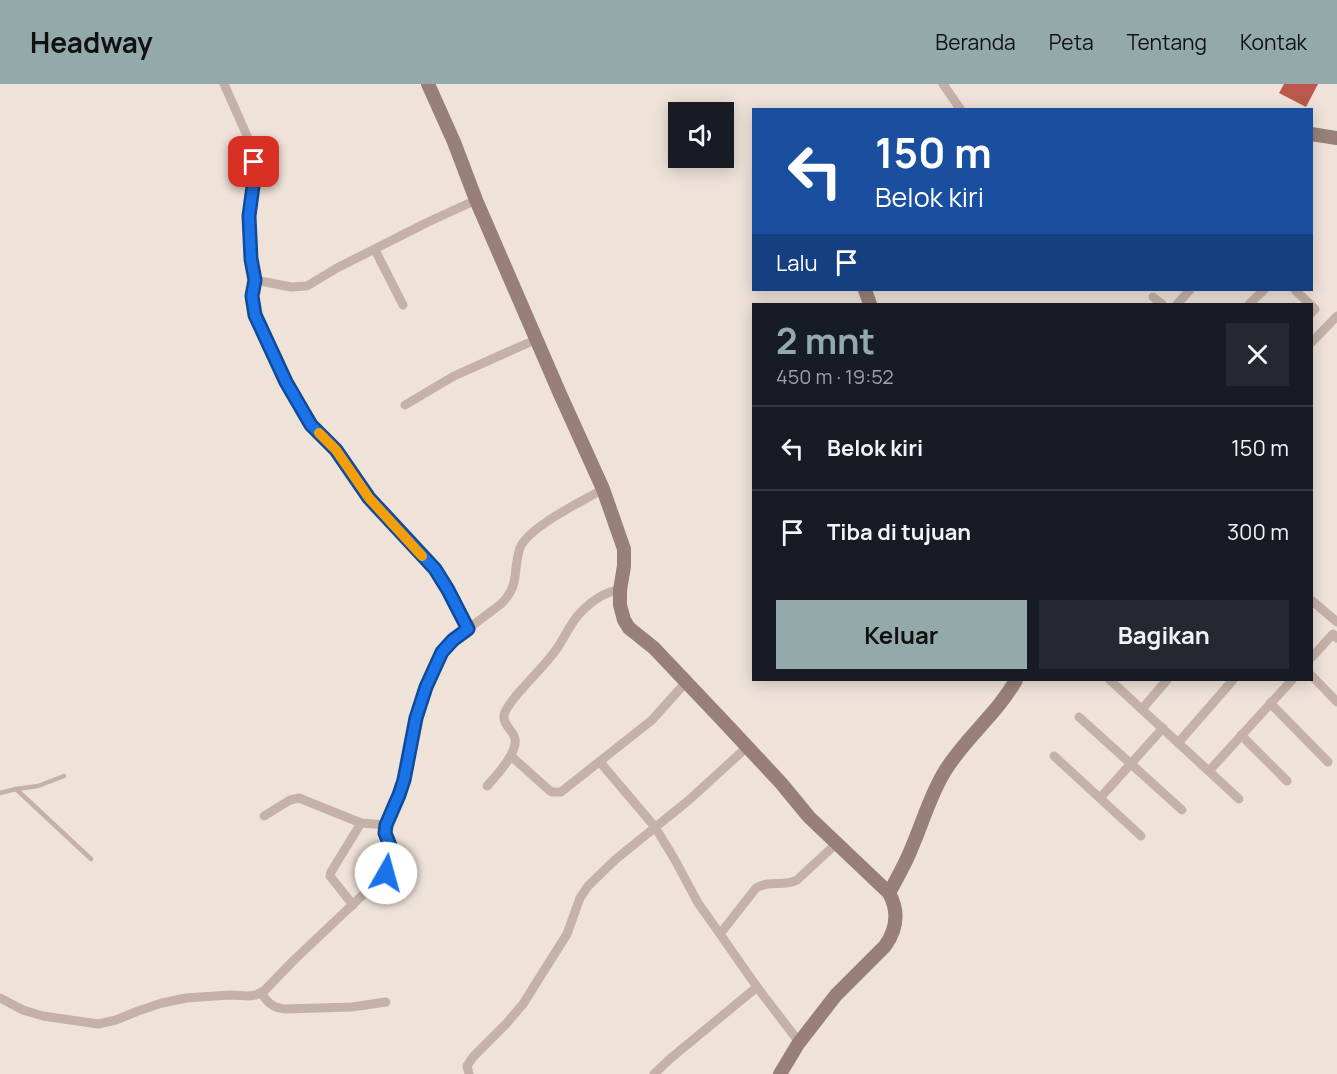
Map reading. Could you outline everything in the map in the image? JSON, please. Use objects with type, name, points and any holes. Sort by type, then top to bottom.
[{"type":"street","points":[[224,84],[248,138],[254,162],[249,216],[251,259],[255,280],[252,296],[255,315],[286,382],[311,425],[336,450],[369,498],[435,569],[468,629]]},
{"type":"street","points":[[428,84],[454,142],[476,200],[603,489],[624,549],[620,590],[621,613],[629,628],[654,648],[781,783],[809,817],[889,893],[894,903],[896,913],[891,937],[885,946],[836,995],[799,1042],[780,1074]]},
{"type":"street","points":[[943,84],[961,108]]},
{"type":"street","points":[[1313,134],[1337,138]]},
{"type":"street","points":[[255,280],[291,287],[307,286],[337,268],[476,200]]},
{"type":"street","points":[[375,250],[403,305]]},
{"type":"street","points":[[1178,303],[1189,291]]},
{"type":"street","points":[[1250,303],[1263,291]]},
{"type":"street","points":[[1296,291],[1309,303]]},
{"type":"street","points":[[1153,297],[1161,303]]},
{"type":"street","points":[[1313,341],[1337,316]]},
{"type":"street","points":[[405,405],[454,376],[537,339]]},
{"type":"street","points":[[0,998],[23,1010],[43,1016],[98,1024],[116,1020],[162,1003],[186,998],[214,995],[249,996],[261,993],[389,867],[392,855],[385,833],[386,825],[401,788],[416,718],[426,687],[442,652],[453,640],[508,598],[514,585],[522,543],[535,530],[603,489]]},
{"type":"street","points":[[487,786],[511,756],[516,744],[505,722],[504,715],[507,708],[558,647],[581,611],[611,591],[620,590]]},
{"type":"street","points":[[1313,602],[1337,622]]},
{"type":"street","points":[[1313,656],[1333,634],[1337,638]]},
{"type":"street","points":[[1313,677],[1337,702]]},
{"type":"street","points":[[889,893],[911,850],[944,772],[996,710],[1015,681]]},
{"type":"street","points":[[1111,681],[1239,799]]},
{"type":"street","points":[[1142,709],[1166,681]]},
{"type":"street","points":[[1178,742],[1232,681]]},
{"type":"street","points":[[1209,771],[1291,681]]},
{"type":"street","points":[[511,756],[549,790],[556,793],[561,792],[652,720],[686,682]]},
{"type":"street","points":[[1270,703],[1328,762]]},
{"type":"street","points":[[1079,717],[1182,810]]},
{"type":"street","points":[[1100,798],[1163,729]]},
{"type":"street","points":[[1241,735],[1287,781]]},
{"type":"street","points":[[469,1074],[467,1066],[473,1057],[523,1004],[559,948],[567,934],[580,898],[588,886],[616,859],[688,800],[747,747]]},
{"type":"street","points":[[1054,756],[1141,836]]},
{"type":"street","points":[[600,762],[655,827],[698,903],[799,1042]]},
{"type":"street","points":[[264,816],[291,800],[299,798],[362,824],[386,825]]},
{"type":"street","points":[[352,905],[330,876],[362,824]]},
{"type":"street","points":[[720,934],[756,888],[764,884],[785,884],[797,880],[837,843]]},
{"type":"street","points":[[654,1074],[757,987]]},
{"type":"street","points":[[261,993],[272,1006],[285,1010],[352,1007],[386,1002]]},
{"type":"lane","points":[[0,793],[38,786],[64,776]]},
{"type":"lane","points":[[16,789],[91,859]]},
{"type":"building","points":[[1284,84],[1318,84],[1306,107],[1279,93]]},
{"type":"slow traffic","points":[[319,433],[336,450],[369,498],[422,556]]},
{"type":"route","points":[[254,162],[249,216],[251,259],[255,275],[252,296],[255,315],[286,382],[311,425],[336,450],[369,498],[435,569],[468,629],[442,652],[426,687],[416,718],[404,780],[386,825],[385,833],[392,855],[386,873]]}]
